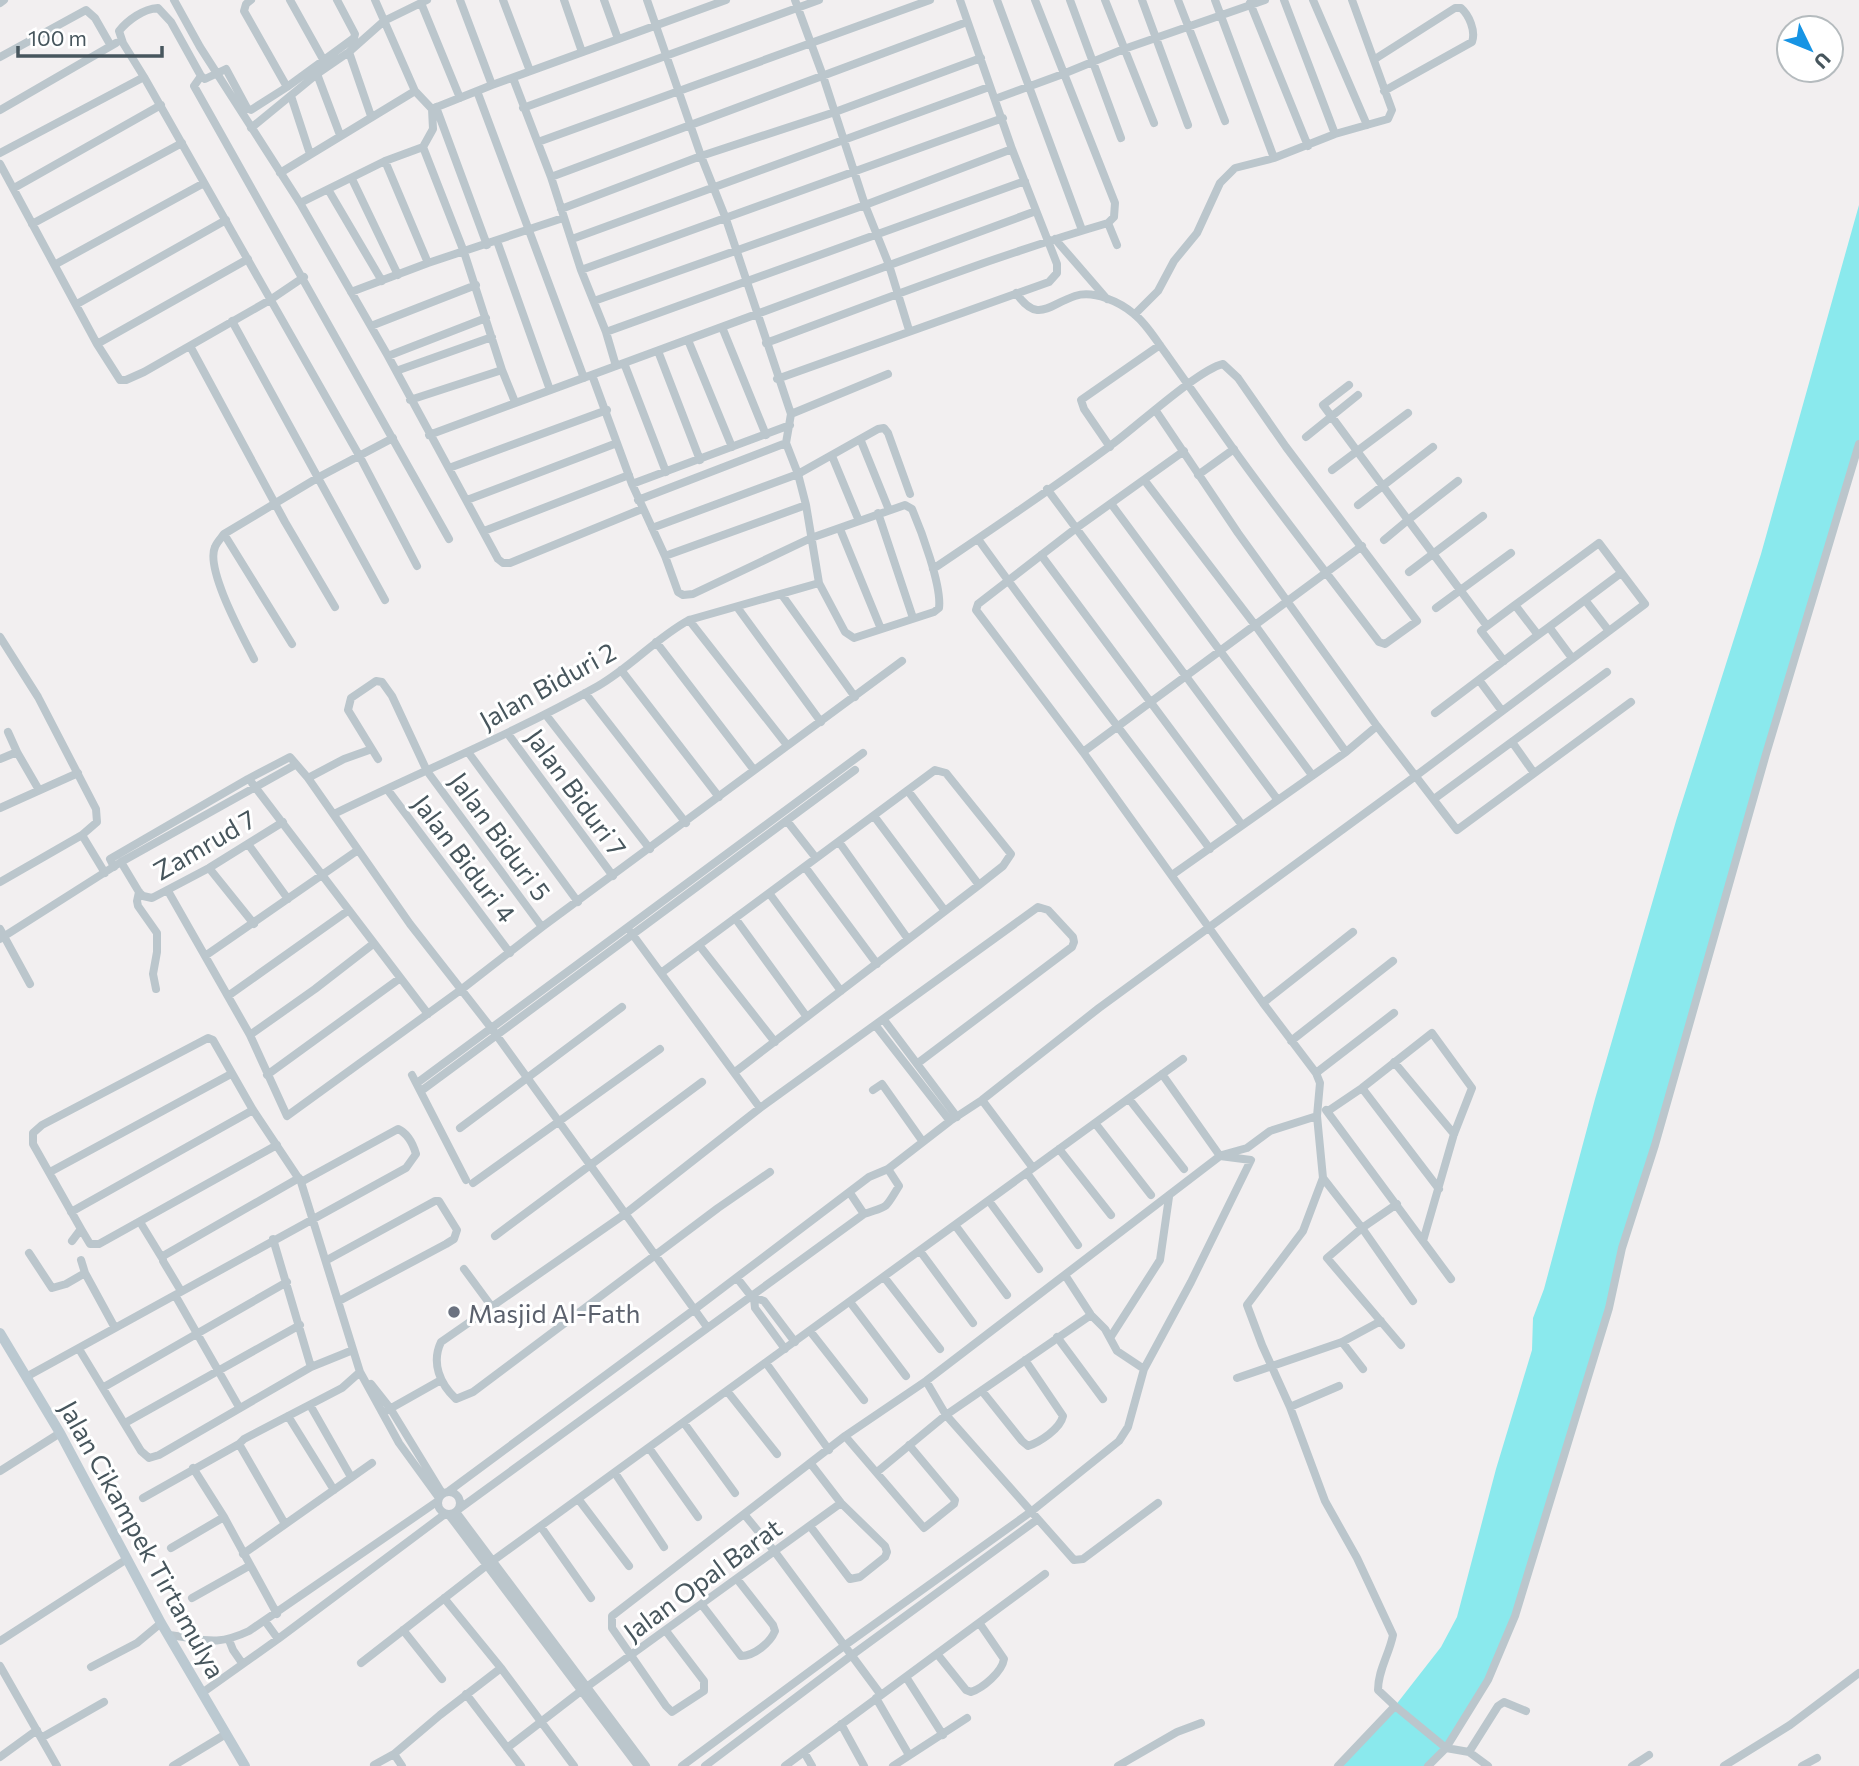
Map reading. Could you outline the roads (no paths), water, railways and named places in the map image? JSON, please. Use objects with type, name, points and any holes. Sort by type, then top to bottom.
[{"type":"street","points":[[174,0],[216,73],[300,203],[388,356],[498,559],[510,564],[642,509]]},
{"type":"street","points":[[251,0],[244,11],[289,92],[310,154]]},
{"type":"street","points":[[290,0],[324,61]]},
{"type":"street","points":[[251,128],[324,61],[350,42],[355,34],[337,0]]},
{"type":"street","points":[[375,0],[415,90],[434,108],[487,244]]},
{"type":"street","points":[[460,0],[492,85]]},
{"type":"street","points":[[503,0],[530,71]]},
{"type":"street","points":[[564,0],[582,52]]},
{"type":"street","points":[[604,0],[618,39]]},
{"type":"street","points":[[477,91],[588,376],[607,410],[630,480],[665,556],[676,589],[683,595],[693,594],[811,538],[905,505],[912,509],[933,569],[939,596],[939,608],[934,612],[854,638],[849,636],[819,583],[811,538],[806,505],[786,443],[791,414],[756,316],[726,219],[677,91],[647,0]]},
{"type":"street","points":[[696,0],[700,11]]},
{"type":"street","points":[[434,108],[726,0]]},
{"type":"street","points":[[523,108],[666,57],[796,4],[819,0]]},
{"type":"street","points":[[538,142],[930,0]]},
{"type":"street","points":[[778,379],[1054,278],[1058,267],[1051,240],[1036,211],[1012,149],[960,0]]},
{"type":"street","points":[[997,0],[1083,230]]},
{"type":"street","points":[[766,344],[898,293],[1108,223],[1114,217],[1115,203],[1035,0]]},
{"type":"street","points":[[1070,0],[1121,138]]},
{"type":"street","points":[[1105,0],[1154,123]]},
{"type":"street","points":[[1142,0],[1188,125]]},
{"type":"street","points":[[1178,0],[1225,121]]},
{"type":"street","points":[[1215,0],[1274,158]]},
{"type":"street","points":[[995,99],[1063,75],[1124,49],[1265,0]]},
{"type":"street","points":[[1284,0],[1335,134]]},
{"type":"street","points":[[1313,0],[1367,125]]},
{"type":"street","points":[[1135,314],[1157,291],[1174,261],[1198,233],[1220,183],[1235,168],[1274,158],[1335,134],[1388,119],[1391,115],[1392,110],[1375,59],[1352,0]]},
{"type":"street","points":[[417,566],[360,457],[161,105],[121,40],[120,31],[125,24],[149,9],[158,8],[171,22],[201,76],[205,79],[225,68],[251,110],[289,92],[349,52],[384,21],[424,1],[460,98]]},
{"type":"street","points":[[1250,3],[1308,146]]},
{"type":"street","points":[[796,4],[876,236],[889,265],[909,330]]},
{"type":"street","points":[[1375,59],[1455,8],[1461,8],[1468,17],[1474,37],[1472,42],[1384,91]]},
{"type":"street","points":[[0,57],[86,10],[95,18],[111,46]]},
{"type":"street","points":[[551,177],[967,22]]},
{"type":"street","points":[[0,110],[121,40]]},
{"type":"street","points":[[349,52],[371,116]]},
{"type":"street","points":[[351,292],[428,263],[530,230],[562,213],[701,156],[835,112],[981,58]]},
{"type":"street","points":[[317,74],[340,135]]},
{"type":"street","points":[[201,76],[194,86],[450,539]]},
{"type":"street","points":[[0,153],[144,77]]},
{"type":"street","points":[[513,78],[551,177],[581,270],[662,473],[663,490]]},
{"type":"street","points":[[572,239],[989,87]]},
{"type":"street","points":[[280,173],[415,90]]},
{"type":"street","points":[[14,188],[161,105]]},
{"type":"street","points":[[300,203],[385,161],[423,147],[433,129],[434,108]]},
{"type":"street","points":[[581,270],[1003,118]]},
{"type":"street","points":[[32,224],[182,143]]},
{"type":"street","points":[[423,147],[476,285],[502,370],[515,402]]},
{"type":"street","points":[[594,301],[865,205],[1012,149]]},
{"type":"street","points":[[385,161],[428,263]]},
{"type":"street","points":[[0,164],[97,344],[120,380],[125,380],[190,346],[304,277]]},
{"type":"street","points":[[352,179],[398,275]]},
{"type":"street","points":[[606,332],[1025,181]]},
{"type":"street","points":[[56,264],[204,183]]},
{"type":"street","points":[[329,191],[382,281]]},
{"type":"street","points":[[429,435],[1036,211]]},
{"type":"street","points":[[77,304],[226,220]]},
{"type":"street","points":[[1108,223],[1117,245]]},
{"type":"street","points":[[1051,240],[1107,299]]},
{"type":"street","points":[[497,241],[550,390]]},
{"type":"street","points":[[97,344],[248,259]]},
{"type":"street","points":[[371,326],[476,285]]},
{"type":"street","points":[[933,569],[1110,447],[1189,385],[1223,364],[1238,378],[1286,447],[1417,621],[1382,645],[1234,449],[1189,385],[1160,345],[1135,314],[1107,299],[1090,295],[1077,295],[1040,311],[1031,309],[1016,293]]},
{"type":"street","points":[[388,356],[486,317]]},
{"type":"street","points":[[232,321],[385,600]]},
{"type":"street","points":[[722,327],[766,435]]},
{"type":"street","points":[[396,371],[492,337]]},
{"type":"street","points":[[688,340],[732,447]]},
{"type":"street","points":[[1110,447],[1084,409],[1081,400],[1160,345]]},
{"type":"street","points":[[190,346],[335,607]]},
{"type":"street","points":[[658,351],[700,460]]},
{"type":"street","points":[[411,400],[502,370]]},
{"type":"street","points":[[791,414],[888,374]]},
{"type":"street","points":[[1349,385],[1323,405],[1487,626]]},
{"type":"street","points":[[1306,437],[1358,395]]},
{"type":"street","points":[[449,468],[607,410]]},
{"type":"street","points":[[1156,411],[1198,475],[1377,726],[1457,830],[1631,702]]},
{"type":"street","points":[[1332,470],[1408,413]]},
{"type":"street","points":[[484,531],[630,480],[700,460],[790,425]]},
{"type":"street","points":[[652,528],[798,474],[884,428],[910,494]]},
{"type":"street","points":[[254,659],[220,586],[214,548],[224,534],[276,502],[393,438]]},
{"type":"street","points":[[860,441],[889,510]]},
{"type":"street","points":[[467,500],[617,443]]},
{"type":"street","points":[[638,500],[786,443]]},
{"type":"street","points":[[1428,1766],[1445,1746],[1488,1680],[1515,1616],[1609,1308],[1622,1248],[1655,1145],[1766,754],[1859,444]]},
{"type":"street","points":[[1358,505],[1433,447]]},
{"type":"street","points":[[1198,475],[1234,449]]},
{"type":"street","points":[[1184,451],[1075,529],[978,604],[976,610],[1083,752],[1316,1073],[1320,1083],[1317,1116],[1323,1178],[1303,1231],[1247,1305],[1290,1407],[1325,1501],[1357,1558],[1393,1635],[1391,1648],[1378,1675],[1378,1690],[1398,1710],[1445,1746],[1469,1752],[1488,1766]]},
{"type":"street","points":[[832,456],[859,521]]},
{"type":"street","points":[[1145,481],[1255,625],[1346,752]]},
{"type":"street","points":[[1384,540],[1458,481]]},
{"type":"street","points":[[1048,489],[1277,799]]},
{"type":"street","points":[[665,556],[806,505]]},
{"type":"street","points":[[1112,505],[1312,775]]},
{"type":"street","points":[[878,513],[913,618]]},
{"type":"street","points":[[1409,572],[1483,516]]},
{"type":"street","points":[[840,529],[881,629]]},
{"type":"street","points":[[224,534],[292,643]]},
{"type":"street","points":[[978,539],[1062,656],[1118,725],[1210,849]]},
{"type":"street","points":[[169,1635],[213,1642],[229,1640],[277,1614],[695,1310],[869,1177],[888,1169],[982,1100],[1099,1008],[1645,604],[1599,543],[1481,631],[1504,661]]},
{"type":"street","points":[[1083,752],[1362,546]]},
{"type":"street","points":[[1436,608],[1511,554]]},
{"type":"street","points":[[1041,555],[1242,825]]},
{"type":"street","points":[[1435,713],[1621,573]]},
{"type":"street","name":"Jalan Biduri 2","points":[[334,814],[546,715],[621,670],[671,630],[689,620],[819,583]]},
{"type":"street","points":[[782,594],[855,697]]},
{"type":"street","points":[[1585,600],[1609,631]]},
{"type":"street","points":[[1515,605],[1538,635]]},
{"type":"street","points":[[737,607],[821,722]]},
{"type":"street","points":[[689,620],[787,746]]},
{"type":"street","points":[[1549,627],[1572,658]]},
{"type":"street","points":[[0,637],[38,697],[98,818],[93,827],[82,835],[0,882]]},
{"type":"street","points":[[656,642],[754,771]]},
{"type":"street","points":[[167,891],[250,1035],[286,1116],[462,989],[902,662]]},
{"type":"street","points":[[621,670],[719,797]]},
{"type":"street","points":[[1434,799],[1607,672]]},
{"type":"street","points":[[1479,680],[1502,711]]},
{"type":"street","name":"Jalan Biduri 5","points":[[372,748],[350,714],[348,704],[351,698],[376,681],[382,682],[392,696],[427,771],[542,927]]},
{"type":"street","points":[[585,693],[686,823]]},
{"type":"street","points":[[546,715],[650,849]]},
{"type":"street","points":[[1172,875],[1346,752],[1377,726]]},
{"type":"street","points":[[8,732],[39,790]]},
{"type":"street","name":"Jalan Biduri 7","points":[[508,734],[613,876]]},
{"type":"street","points":[[1512,743],[1534,773]]},
{"type":"street","points":[[308,778],[372,748],[378,759]]},
{"type":"street","points":[[0,759],[17,752]]},
{"type":"street","points":[[468,752],[578,902]]},
{"type":"street","points":[[660,1049],[470,1182],[417,1083],[486,1039],[631,932],[813,795],[863,753]]},
{"type":"street","points":[[30,984],[2,935],[251,782],[295,765],[308,778],[410,924],[495,1032],[707,1326]]},
{"type":"street","points":[[721,864],[787,821],[813,795],[855,770]]},
{"type":"street","points":[[661,973],[936,770],[946,773],[1011,854],[1003,866],[979,885],[735,1072]]},
{"type":"street","points":[[0,808],[78,773]]},
{"type":"street","points":[[251,782],[428,1014]]},
{"type":"street","name":"Jalan Biduri 4","points":[[387,789],[510,953]]},
{"type":"street","points":[[908,791],[979,885]]},
{"type":"street","points":[[874,816],[945,911]]},
{"type":"street","points":[[787,821],[816,858]]},
{"type":"street","name":"Zamrud 7","points":[[118,864],[139,892],[148,898],[167,891],[209,868],[283,822]]},
{"type":"street","points":[[82,835],[106,873]]},
{"type":"street","points":[[839,842],[908,939]]},
{"type":"street","points":[[248,844],[288,899]]},
{"type":"street","points":[[205,956],[358,850]]},
{"type":"street","points":[[805,867],[877,964]]},
{"type":"street","points":[[209,868],[254,924]]},
{"type":"street","points":[[139,892],[138,906],[157,933],[153,974],[156,989]]},
{"type":"street","points":[[769,893],[841,991]]},
{"type":"street","points":[[770,1172],[467,1396],[456,1399],[442,1380],[437,1368],[441,1342],[625,1214],[761,1108],[1038,907],[1048,910],[1073,937],[1072,947],[918,1063]]},
{"type":"street","points":[[228,996],[349,910]]},
{"type":"street","points":[[735,918],[807,1017]]},
{"type":"street","points":[[631,932],[761,1108]]},
{"type":"street","points":[[1263,1003],[1353,932]]},
{"type":"street","points":[[250,1035],[373,944]]},
{"type":"street","points":[[699,945],[775,1042]]},
{"type":"street","points":[[1291,1041],[1393,961]]},
{"type":"street","points":[[267,1075],[399,979]]},
{"type":"street","points":[[460,1128],[622,1007]]},
{"type":"street","points":[[1316,1073],[1394,1013]]},
{"type":"street","points":[[884,1020],[918,1063],[954,1119]]},
{"type":"street","points":[[876,1026],[954,1119]]},
{"type":"street","points":[[1328,1111],[1432,1033],[1472,1088],[1454,1134],[1423,1241]]},
{"type":"street","points":[[277,1144],[95,1245],[90,1244],[71,1212],[33,1144],[32,1136],[42,1125],[208,1038],[213,1040],[253,1110],[277,1144],[300,1180],[353,1350],[382,1414],[412,1463],[442,1496]]},
{"type":"street","points":[[361,1663],[491,1563],[1183,1059]]},
{"type":"street","points":[[1394,1062],[1454,1134]]},
{"type":"street","points":[[50,1172],[231,1074]]},
{"type":"street","points":[[682,1766],[1032,1511],[1119,1441],[1128,1427],[1144,1369],[1191,1282],[1251,1160],[1220,1156],[1162,1074]]},
{"type":"street","points":[[495,1236],[702,1082]]},
{"type":"street","points":[[873,1090],[882,1084],[923,1142]]},
{"type":"street","points":[[1362,1088],[1439,1189]]},
{"type":"street","points":[[1129,1098],[1184,1169]]},
{"type":"street","points":[[982,1100],[1078,1245]]},
{"type":"street","points":[[1319,1103],[1328,1111],[1451,1279]]},
{"type":"street","points":[[71,1212],[253,1110]]},
{"type":"street","points":[[666,1631],[704,1681],[704,1690],[700,1695],[672,1712],[612,1628],[612,1616],[845,1436],[926,1381],[1220,1156],[1247,1148],[1270,1131],[1317,1116]]},
{"type":"street","points":[[1095,1123],[1152,1195]]},
{"type":"street","points":[[26,1377],[406,1168],[414,1158],[414,1146],[398,1129],[300,1180],[162,1258]]},
{"type":"street","points":[[1059,1149],[1111,1215]]},
{"type":"street","points":[[202,1693],[707,1326],[753,1297],[864,1214],[882,1210],[889,1204],[899,1186],[888,1169]]},
{"type":"street","points":[[1323,1178],[1413,1301]]},
{"type":"street","points":[[850,1193],[864,1214]]},
{"type":"street","points":[[1110,1338],[1160,1260],[1169,1197]]},
{"type":"street","points":[[327,1260],[435,1201],[439,1201],[446,1208],[457,1230],[454,1239],[446,1244],[339,1301]]},
{"type":"street","points":[[989,1201],[1039,1269]]},
{"type":"street","points":[[1397,1204],[1362,1228],[1327,1258],[1401,1345]]},
{"type":"street","points":[[140,1222],[162,1258],[197,1334],[239,1408]]},
{"type":"street","points":[[955,1225],[1007,1295]]},
{"type":"street","points":[[72,1241],[81,1229]]},
{"type":"street","points":[[273,1239],[311,1367]]},
{"type":"street","points":[[920,1251],[973,1323]]},
{"type":"street","points":[[29,1253],[52,1288],[66,1284],[85,1273]]},
{"type":"street","points":[[81,1260],[85,1273],[115,1328]]},
{"type":"street","points":[[464,1269],[492,1307]]},
{"type":"street","points":[[1065,1275],[1091,1315],[1105,1329],[1116,1351],[1144,1369]]},
{"type":"street","points":[[884,1277],[940,1349]]},
{"type":"street","points":[[737,1278],[753,1297],[755,1308],[785,1349]]},
{"type":"street","points":[[104,1387],[287,1282]]},
{"type":"street","points":[[753,1297],[762,1299],[795,1342]]},
{"type":"street","points":[[850,1302],[906,1377]]},
{"type":"street","points":[[877,1472],[946,1415],[1091,1315]]},
{"type":"street","points":[[1237,1378],[1342,1342],[1381,1321]]},
{"type":"street","points":[[125,1423],[300,1325]]},
{"type":"street","points":[[810,1331],[864,1400]]},
{"type":"street","name":"Jalan Cikampek Tirtamulya","points":[[0,1334],[5,1351],[26,1377],[60,1433],[161,1623],[245,1766]]},
{"type":"street","points":[[1057,1337],[1103,1399]]},
{"type":"street","points":[[1342,1342],[1363,1369]]},
{"type":"street","points":[[79,1349],[145,1456],[153,1458],[311,1367],[353,1350]]},
{"type":"street","points":[[982,1391],[1022,1441],[1028,1446],[1036,1443],[1062,1422],[1063,1416],[1025,1360]]},
{"type":"street","points":[[766,1363],[830,1450]]},
{"type":"street","points":[[143,1498],[244,1439],[342,1388],[361,1372]]},
{"type":"street","points":[[361,1372],[390,1408],[442,1496],[440,1511],[452,1512],[646,1766]]},
{"type":"street","points":[[382,1414],[442,1380]]},
{"type":"street","points":[[926,1381],[946,1415],[1074,1560],[1078,1561],[1157,1503]]},
{"type":"street","points":[[1290,1407],[1339,1386]]},
{"type":"street","points":[[727,1391],[777,1454]]},
{"type":"street","points":[[310,1405],[351,1477]]},
{"type":"street","points":[[288,1416],[334,1490]]},
{"type":"street","points":[[684,1423],[735,1493]]},
{"type":"street","points":[[0,1471],[60,1433]]},
{"type":"street","points":[[845,1436],[923,1528],[954,1504],[955,1500],[909,1446]]},
{"type":"street","points":[[239,1444],[285,1524]]},
{"type":"street","points":[[649,1448],[698,1517]]},
{"type":"street","points":[[243,1554],[372,1463]]},
{"type":"street","points":[[810,1526],[847,1577],[853,1580],[885,1557],[887,1552],[885,1546],[841,1503],[811,1464]]},
{"type":"street","points":[[193,1468],[224,1517],[277,1614]]},
{"type":"street","points":[[615,1473],[664,1547]]},
{"type":"street","points":[[442,1496],[457,1495],[460,1499],[452,1512]]},
{"type":"street","points":[[579,1500],[629,1566]]},
{"type":"street","name":"Jalan Opal Barat","points":[[507,1748],[841,1503]]},
{"type":"street","points":[[744,1514],[852,1655],[909,1755]]},
{"type":"street","points":[[172,1548],[224,1517]]},
{"type":"street","points":[[705,1766],[1038,1519]]},
{"type":"street","points":[[541,1527],[591,1598]]},
{"type":"street","points":[[0,1640],[127,1559]]},
{"type":"street","points":[[192,1598],[249,1566]]},
{"type":"street","points":[[785,1766],[1045,1574]]},
{"type":"street","points":[[702,1605],[743,1657],[770,1640],[775,1631],[773,1625],[737,1579]]},
{"type":"street","points":[[444,1598],[501,1668],[574,1766]]},
{"type":"street","points":[[265,1621],[278,1639]]},
{"type":"street","points":[[91,1667],[137,1643],[161,1623]]},
{"type":"street","points":[[938,1655],[966,1690],[976,1690],[1003,1665],[1004,1659],[980,1624]]},
{"type":"street","points":[[403,1630],[442,1679]]},
{"type":"street","points":[[229,1640],[242,1663]]},
{"type":"street","points":[[0,1666],[57,1766]]},
{"type":"street","points":[[374,1765],[394,1754],[501,1668]]},
{"type":"street","points":[[1724,1766],[1790,1725],[1859,1673]]},
{"type":"street","points":[[906,1678],[943,1735]]},
{"type":"street","points":[[585,1689],[638,1766]]},
{"type":"street","points":[[466,1694],[521,1766]]},
{"type":"street","points":[[41,1738],[104,1702]]},
{"type":"street","points":[[1469,1752],[1498,1706],[1504,1702],[1525,1711]]},
{"type":"street","points":[[1338,1766],[1398,1710]]},
{"type":"street","points":[[894,1766],[967,1718]]},
{"type":"street","points":[[1118,1766],[1177,1732],[1201,1723]]},
{"type":"street","points":[[841,1724],[864,1766]]},
{"type":"street","points":[[0,1757],[37,1730]]},
{"type":"street","points":[[173,1766],[226,1734]]},
{"type":"street","points":[[804,1752],[812,1766]]},
{"type":"street","points":[[394,1754],[402,1766]]},
{"type":"street","points":[[1632,1766],[1649,1755]]},
{"type":"street","points":[[1802,1766],[1816,1758]]},
{"type":"water","points":[[1859,205],[1859,444],[1622,1248],[1593,1361],[1524,1589],[1495,1666],[1476,1702],[1454,1735],[1428,1766],[1338,1766],[1395,1706],[1441,1647],[1457,1617],[1496,1469],[1532,1350],[1533,1318],[1544,1289],[1595,1099],[1676,821],[1761,554]]},
{"type":"place","name":"Masjid Al-Fath","points":[[454,1312]]}]
